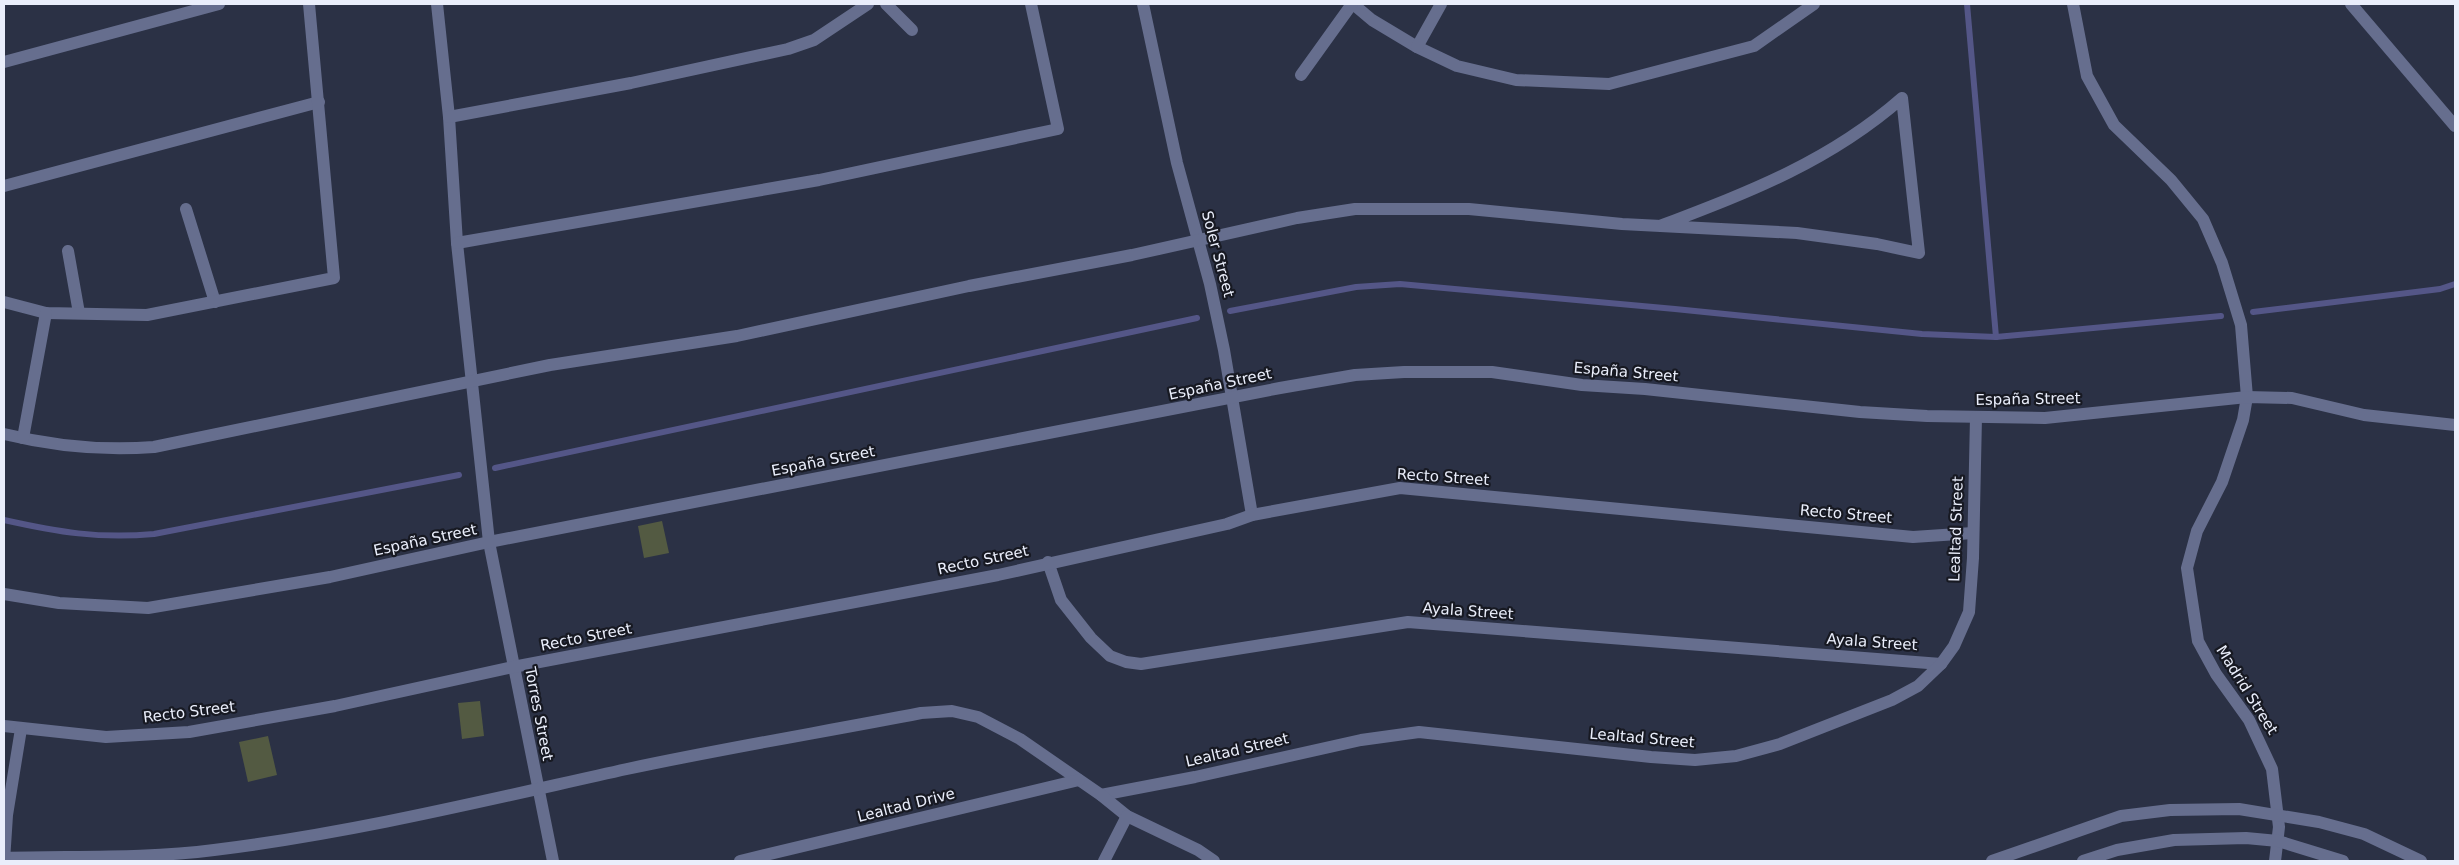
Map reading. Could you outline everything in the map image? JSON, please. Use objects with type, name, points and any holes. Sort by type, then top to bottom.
[{"type":"street","points":[[4,62],[219,4]]},
{"type":"street","points":[[4,302],[46,313],[147,316],[334,278],[309,4]]},
{"type":"street","name":"Torres Street","points":[[437,4],[449,116],[456,243],[489,542],[553,861]]},
{"type":"street","points":[[449,116],[631,83],[788,49],[814,40],[868,4]]},
{"type":"street","points":[[886,4],[912,30]]},
{"type":"street","points":[[456,243],[819,180],[1058,129],[1031,4]]},
{"type":"street","name":"Soler Street","points":[[1143,4],[1176,163],[1198,240],[1222,341],[1252,515]]},
{"type":"street","points":[[1301,75],[1353,4],[1372,20],[1417,47],[1457,66],[1516,80],[1609,84],[1754,46],[1814,4]]},
{"type":"street","points":[[1417,47],[1441,4]]},
{"type":"street","name":"Madrid Street","points":[[2073,4],[2087,76],[2114,125],[2171,180],[2203,219],[2222,263],[2241,325],[2247,398],[2243,420],[2222,482],[2197,531],[2187,568],[2198,641],[2216,674],[2249,720],[2261,742],[2272,769],[2278,814],[2278,840],[2275,861]]},
{"type":"street","points":[[2351,4],[2455,126]]},
{"type":"street","points":[[4,434],[92,449],[154,448],[471,381],[576,361],[737,336],[882,303],[1132,256],[1296,218],[1354,209],[1469,210],[1539,218],[1660,226],[1797,233],[1877,244],[1919,253],[1902,98],[1867,127],[1797,169],[1761,187],[1660,226]]},
{"type":"street","points":[[4,186],[318,102]]},
{"type":"street","points":[[186,209],[215,302]]},
{"type":"street","points":[[68,251],[79,313]]},
{"type":"street","points":[[23,438],[46,313]]},
{"type":"street","name":"España Street","points":[[4,594],[58,603],[148,608],[330,577],[489,542],[1355,375],[1404,372],[1492,372],[1582,385],[1645,389],[1860,412],[1976,417],[2045,418],[2247,398],[2292,398],[2364,415],[2455,425]]},
{"type":"street","name":"Lealtad Street","points":[[1101,795],[1195,777],[1361,740],[1419,732],[1651,757],[1696,760],[1736,756],[1780,744],[1892,700],[1918,686],[1941,664],[1954,646],[1969,612],[1976,417]]},
{"type":"street","name":"Recto Street","points":[[4,726],[106,737],[189,732],[335,706],[513,667],[998,575],[1048,562],[1227,524],[1252,515],[1400,488],[1913,537],[1973,534]]},
{"type":"street","name":"Ayala Street","points":[[1048,562],[1061,600],[1092,638],[1110,656],[1141,664],[1408,622],[1941,664]]},
{"type":"street","points":[[21,729],[7,815],[4,860],[130,856],[214,850],[317,834],[538,791],[638,767],[921,713],[952,711],[978,717],[1020,739],[1101,795],[1127,816],[1198,850],[1214,861]]},
{"type":"street","name":"Lealtad Drive","points":[[740,861],[1079,780]]},
{"type":"street","points":[[1992,861],[2121,816],[2170,810],[2239,809],[2320,822],[2364,834],[2421,861]]},
{"type":"street","points":[[1104,861],[1127,816]]},
{"type":"street","points":[[2083,861],[2117,850],[2174,840],[2246,838],[2278,840],[2344,861]]},
{"type":"building","points":[[662,521],[669,553],[644,558],[638,526]]},
{"type":"building","points":[[480,701],[484,736],[462,739],[458,703]]},
{"type":"building","points":[[268,736],[277,775],[248,782],[239,742]]},
{"type":"waterway","points":[[1967,4],[1996,337]]},
{"type":"waterway","points":[[1230,311],[1356,287],[1400,284],[1922,334],[1996,337],[2221,316]]},
{"type":"waterway","points":[[2253,312],[2440,289],[2455,284]]},
{"type":"waterway","points":[[495,468],[1197,318]]},
{"type":"waterway","points":[[4,520],[42,528],[96,535],[154,534],[459,475]]}]
